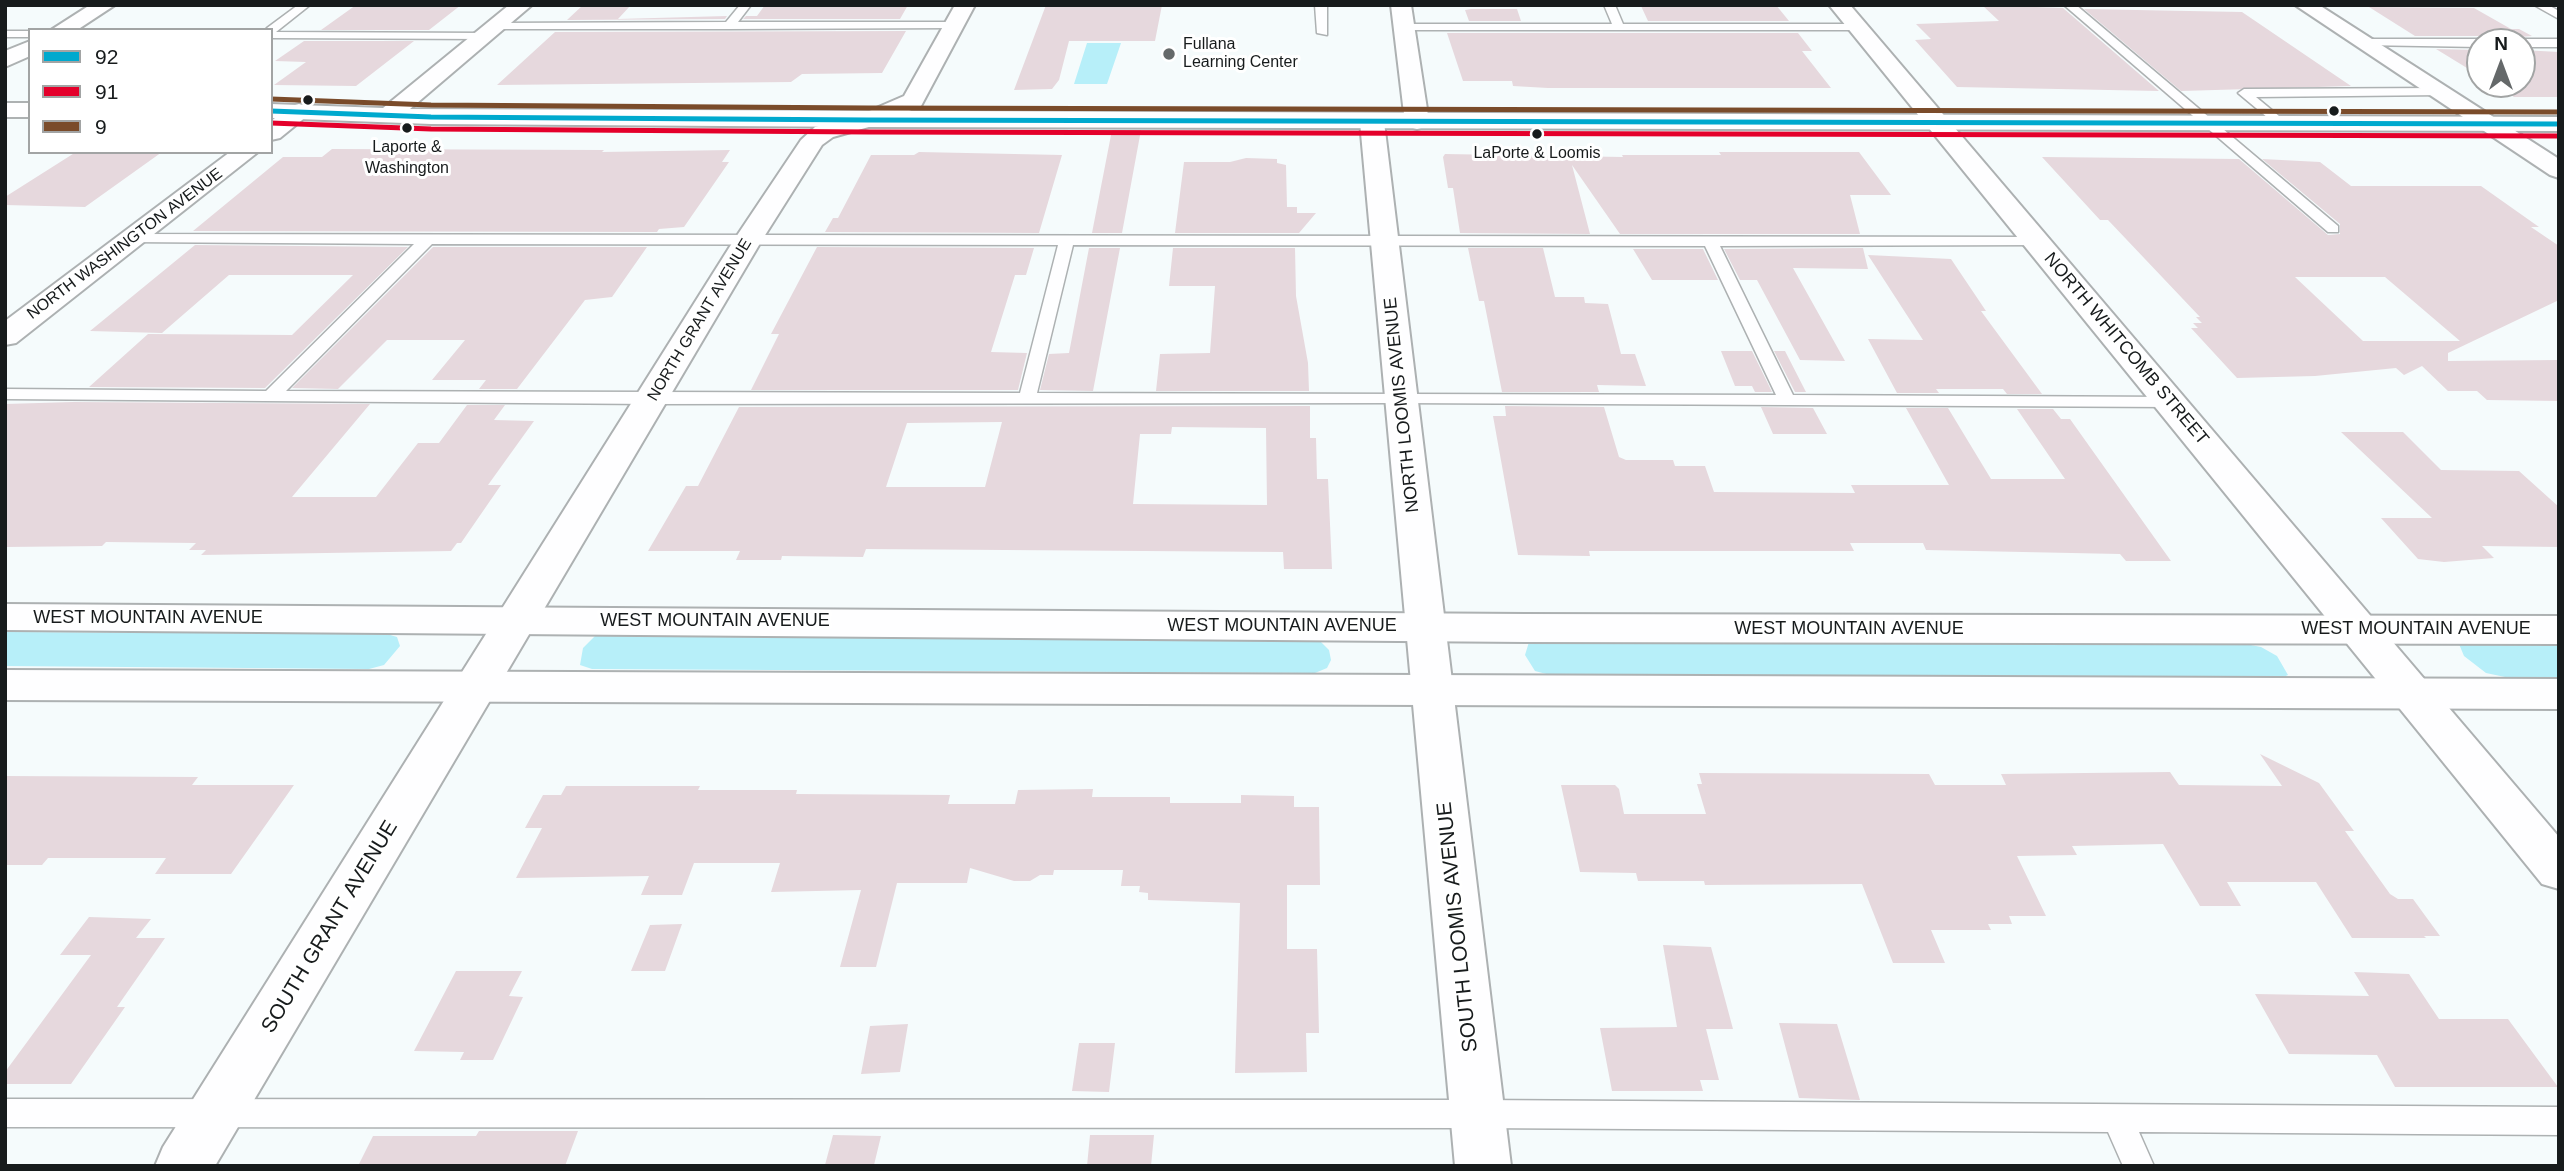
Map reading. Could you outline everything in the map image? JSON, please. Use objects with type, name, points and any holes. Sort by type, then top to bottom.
[{"type":"street","points":[[65,28],[106,5]]},
{"type":"street","points":[[389,115],[522,5]]},
{"type":"street","points":[[2305,5],[2559,170]]},
{"type":"street","name":"NORTH GRANT AVENUE","points":[[477,687],[748,240],[813,141],[824,132],[868,120],[913,101],[960,15]]},
{"type":"street","points":[[1403,16],[1417,122]]},
{"type":"street","name":"NORTH WHITCOMB STREET","points":[[1848,16],[2559,870]]},
{"type":"street","points":[[5,60],[28,48]]},
{"type":"street","points":[[5,110],[28,110]]},
{"type":"street","points":[[273,111],[389,115],[868,120],[2559,124]]},
{"type":"street","points":[[273,131],[299,111]]},
{"type":"street","name":"NORTH LOOMIS AVENUE","points":[[1372,122],[1433,689]]},
{"type":"street","name":"NORTH WASHINGTON AVENUE","points":[[5,337],[243,154]]},
{"type":"street","name":"WEST MOUNTAIN AVENUE","points":[[5,617],[1427,627],[2559,630]]},
{"type":"street","points":[[5,684],[2559,694]]},
{"type":"street","name":"SOUTH GRANT AVENUE","points":[[183,1166],[477,687]]},
{"type":"street","name":"SOUTH LOOMIS AVENUE","points":[[1433,689],[1483,1166]]},
{"type":"lane","points":[[273,30],[305,5]]},
{"type":"lane","points":[[729,26],[746,5]]},
{"type":"lane","points":[[1321,5],[1323,33]]},
{"type":"lane","points":[[1609,5],[1619,27]]},
{"type":"lane","points":[[2069,5],[2206,124],[2333,229]]},
{"type":"lane","points":[[2539,5],[2559,16]]},
{"type":"lane","points":[[273,32],[729,26],[960,15]]},
{"type":"lane","points":[[1403,16],[1619,27],[1848,16]]},
{"type":"lane","points":[[5,34],[28,34]]},
{"type":"lane","points":[[2365,43],[2466,43]]},
{"type":"lane","points":[[2536,43],[2559,43]]},
{"type":"lane","points":[[2280,124],[2244,93],[2439,92]]},
{"type":"lane","points":[[133,239],[2038,242]]},
{"type":"lane","points":[[271,396],[428,239]]},
{"type":"lane","points":[[1027,398],[1067,240]]},
{"type":"lane","points":[[1710,242],[1787,400]]},
{"type":"lane","points":[[5,394],[652,400],[1401,398],[2172,402]]},
{"type":"lane","points":[[5,1113],[1477,1114],[2559,1121]]},
{"type":"lane","points":[[2118,1119],[2139,1166]]},
{"type":"shaded area","points":[[1087,43],[1121,43],[1107,84],[1074,84]]},
{"type":"shaded area","points":[[5,632],[387,634],[397,637],[400,646],[384,665],[369,669],[5,666]]},
{"type":"shaded area","points":[[595,636],[1308,637],[1320,641],[1329,650],[1331,660],[1327,668],[1315,673],[592,669],[580,665],[583,648]]},
{"type":"shaded area","points":[[1529,642],[2246,644],[2261,647],[2277,656],[2288,675],[2279,679],[1550,675],[1535,671],[1525,655]]},
{"type":"shaded area","points":[[2559,642],[2559,678],[2505,677],[2486,673],[2464,656],[2459,644]]},
{"type":"building","points":[[356,5],[461,5],[429,30],[321,30]]},
{"type":"building","points":[[583,5],[631,5],[618,19],[727,16],[725,19],[567,20]]},
{"type":"building","points":[[765,5],[908,5],[900,19],[743,19],[746,16],[757,16]]},
{"type":"building","points":[[1046,5],[1162,5],[1155,41],[1069,41],[1059,80],[1052,89],[1014,90]]},
{"type":"building","points":[[1776,5],[1789,21],[1648,21],[1641,6]]},
{"type":"building","points":[[1982,5],[2063,8],[2159,91],[1957,87],[1915,40],[1931,39],[1916,24],[1999,21]]},
{"type":"building","points":[[2369,7],[2474,8],[2509,28],[2466,28],[2466,36],[2415,36]]},
{"type":"building","points":[[1517,9],[1521,21],[1469,21],[1465,10]]},
{"type":"building","points":[[2084,9],[2242,12],[2351,86],[2181,91]]},
{"type":"building","points":[[906,31],[882,73],[802,74],[791,82],[497,85],[555,32]]},
{"type":"building","points":[[1447,33],[1798,33],[1812,51],[1802,51],[1831,88],[1548,88],[1513,86],[1512,81],[1463,81]]},
{"type":"building","points":[[304,41],[414,41],[356,86],[274,85],[306,62],[275,61]]},
{"type":"building","points":[[2436,49],[2466,50],[2466,67]]},
{"type":"building","points":[[2536,51],[2559,52],[2559,97],[2536,97]]},
{"type":"building","points":[[1112,130],[1141,130],[1122,233],[1092,233]]},
{"type":"building","points":[[332,149],[604,150],[602,152],[730,150],[722,162],[729,162],[684,227],[659,229],[657,232],[193,231],[283,157],[322,157]]},
{"type":"building","points":[[919,152],[1062,155],[1039,233],[825,232],[833,218],[838,218],[871,155],[914,155]]},
{"type":"building","points":[[1719,152],[1859,152],[1891,195],[1850,195],[1860,234],[1620,234],[1572,165],[1590,234],[1460,233],[1453,188],[1448,188],[1443,157],[1445,154],[1623,157],[1622,155],[1721,155]]},
{"type":"building","points":[[73,154],[159,154],[85,207],[5,205],[5,197]]},
{"type":"building","points":[[2042,157],[2239,159],[2328,235],[2340,234],[2340,224],[2262,159],[2320,162],[2351,186],[2481,186],[2539,227],[2531,227],[2559,246],[2559,300],[2448,353],[2448,361],[2559,360],[2559,401],[2487,400],[2477,391],[2448,391],[2422,366],[2404,375],[2396,368],[2315,376],[2237,378],[2191,328],[2198,328],[2193,323],[2202,323],[2196,317],[2200,317],[2108,220],[2100,220]],"holes":[[[2295,277],[2385,277],[2460,341],[2363,341]]]},
{"type":"building","points":[[1246,158],[1277,159],[1277,163],[1286,165],[1287,207],[1297,207],[1297,213],[1316,213],[1299,233],[1175,233],[1184,162],[1230,162]]},
{"type":"building","points":[[195,245],[408,247],[265,388],[89,387],[148,334],[292,335],[353,275],[229,275],[162,333],[90,331]]},
{"type":"building","points":[[433,247],[647,247],[612,297],[585,300],[517,389],[479,389],[486,380],[432,380],[465,340],[387,340],[338,389],[292,388]]},
{"type":"building","points":[[817,247],[1034,248],[1026,275],[1015,275],[991,352],[1027,353],[1018,390],[751,390],[779,334],[771,334]]},
{"type":"building","points":[[1089,248],[1120,248],[1093,391],[1040,390],[1049,354],[1069,353]]},
{"type":"building","points":[[1173,248],[1295,248],[1296,296],[1308,363],[1309,391],[1156,391],[1160,354],[1210,353],[1215,286],[1169,286]]},
{"type":"building","points":[[1468,248],[1543,248],[1555,297],[1584,297],[1585,303],[1608,304],[1621,354],[1635,354],[1646,386],[1597,385],[1599,392],[1502,392],[1484,301],[1479,301]]},
{"type":"building","points":[[1863,248],[1868,269],[1793,268],[1845,361],[1800,360],[1757,280],[1740,280],[1724,249]]},
{"type":"building","points":[[1633,249],[1703,249],[1718,280],[1652,280]]},
{"type":"building","points":[[1868,255],[1951,259],[1986,311],[1981,311],[2042,394],[2007,394],[2003,389],[1936,389],[1939,393],[1897,393],[1868,339],[1923,340]]},
{"type":"building","points":[[1721,351],[1752,351],[1772,392],[1755,392],[1752,386],[1735,386]]},
{"type":"building","points":[[1774,351],[1785,351],[1806,392],[1795,392]]},
{"type":"building","points":[[5,404],[370,404],[292,497],[376,497],[418,443],[439,443],[467,405],[505,405],[494,420],[534,421],[488,485],[501,485],[461,543],[457,543],[451,551],[201,555],[206,550],[189,550],[196,543],[106,542],[102,546],[5,547]]},
{"type":"building","points":[[1310,406],[1310,438],[1316,438],[1317,479],[1328,479],[1332,569],[1284,569],[1283,552],[866,549],[863,557],[782,556],[781,560],[736,560],[740,551],[648,551],[686,486],[698,486],[739,407]],"holes":[[[1002,422],[985,487],[886,487],[907,423]],[[1172,427],[1266,428],[1267,505],[1133,504],[1140,434],[1171,434]]]},
{"type":"building","points":[[1505,406],[1604,407],[1619,457],[1626,460],[1673,460],[1675,466],[1705,466],[1714,492],[1855,493],[1851,485],[1949,485],[1906,408],[1948,408],[1991,479],[2065,479],[2017,409],[2053,409],[2061,419],[2070,419],[2171,561],[2126,561],[2120,554],[1926,550],[1923,543],[1850,543],[1854,551],[1589,551],[1590,556],[1518,555],[1493,416],[1506,416]]},
{"type":"building","points":[[1761,407],[1813,408],[1827,434],[1773,434]]},
{"type":"building","points":[[2341,432],[2403,432],[2441,470],[2519,471],[2559,507],[2559,547],[2482,546],[2494,558],[2444,562],[2418,559],[2381,518],[2432,518]]},
{"type":"building","points":[[2260,754],[2319,783],[2354,831],[2345,831],[2390,894],[2398,899],[2413,899],[2440,936],[2352,938],[2316,882],[2227,882],[2241,906],[2200,906],[2163,844],[2072,846],[2077,855],[2017,856],[2046,916],[2009,916],[2012,924],[1988,924],[1991,930],[1931,930],[1945,963],[1893,963],[1862,884],[1705,885],[1704,881],[1638,881],[1636,873],[1580,872],[1561,785],[1615,785],[1619,789],[1624,814],[1706,814],[1697,784],[1702,784],[1699,773],[1929,774],[1935,785],[2006,785],[2001,774],[2170,772],[2179,785],[2282,786]]},
{"type":"building","points":[[5,776],[198,777],[192,785],[294,785],[231,874],[155,874],[166,858],[48,858],[42,865],[5,865]]},
{"type":"building","points":[[566,786],[700,786],[698,790],[797,790],[796,794],[950,795],[948,804],[1015,804],[1018,790],[1093,789],[1092,797],[1170,797],[1170,803],[1241,803],[1241,795],[1294,796],[1294,807],[1319,807],[1320,885],[1287,885],[1287,949],[1317,949],[1319,1033],[1306,1033],[1307,1072],[1235,1073],[1240,903],[1148,900],[1148,893],[1139,892],[1140,886],[1121,886],[1123,870],[1054,870],[1053,875],[1040,875],[1030,881],[1014,881],[970,868],[967,883],[897,883],[876,967],[840,967],[861,890],[771,892],[780,863],[694,863],[682,895],[641,895],[649,876],[516,878],[542,828],[525,828],[543,795],[561,795]]},
{"type":"building","points":[[89,917],[151,919],[136,938],[165,938],[117,1007],[125,1007],[71,1084],[5,1084],[5,1072],[91,955],[60,955]]},
{"type":"building","points":[[682,924],[665,971],[631,971],[650,925]]},
{"type":"building","points":[[1663,945],[1711,947],[1733,1029],[1706,1029],[1719,1080],[1700,1080],[1703,1091],[1612,1091],[1600,1028],[1677,1027]]},
{"type":"building","points":[[456,971],[522,971],[509,996],[523,997],[493,1060],[460,1060],[464,1052],[414,1051]]},
{"type":"building","points":[[2354,972],[2409,974],[2439,1019],[2508,1019],[2558,1087],[2395,1087],[2377,1055],[2289,1054],[2255,994],[2369,996]]},
{"type":"building","points":[[1779,1023],[1837,1024],[1860,1100],[1799,1098]]},
{"type":"building","points":[[908,1024],[900,1072],[861,1074],[870,1026]]},
{"type":"building","points":[[1079,1043],[1115,1043],[1109,1092],[1072,1091]]},
{"type":"building","points":[[479,1131],[578,1131],[565,1166],[358,1166],[373,1136],[476,1136]]},
{"type":"building","points":[[833,1135],[881,1136],[874,1165],[825,1165]]},
{"type":"building","points":[[1090,1135],[1154,1135],[1151,1166],[1087,1166]]},
{"type":"transit line","name":"9","points":[[273,99],[431,105],[868,108],[2559,112]]},
{"type":"transit line","name":"92","points":[[273,111],[431,117],[868,120],[2559,124]]},
{"type":"transit line","name":"91","points":[[273,123],[431,129],[868,132],[2559,136]]},
{"type":"place","name":"Fullana Learning Center","points":[[1169,54]]},
{"type":"place","name":"Laporte & Washington","points":[[407,128]]},
{"type":"place","name":"LaPorte & Loomis","points":[[1537,134]]}]
